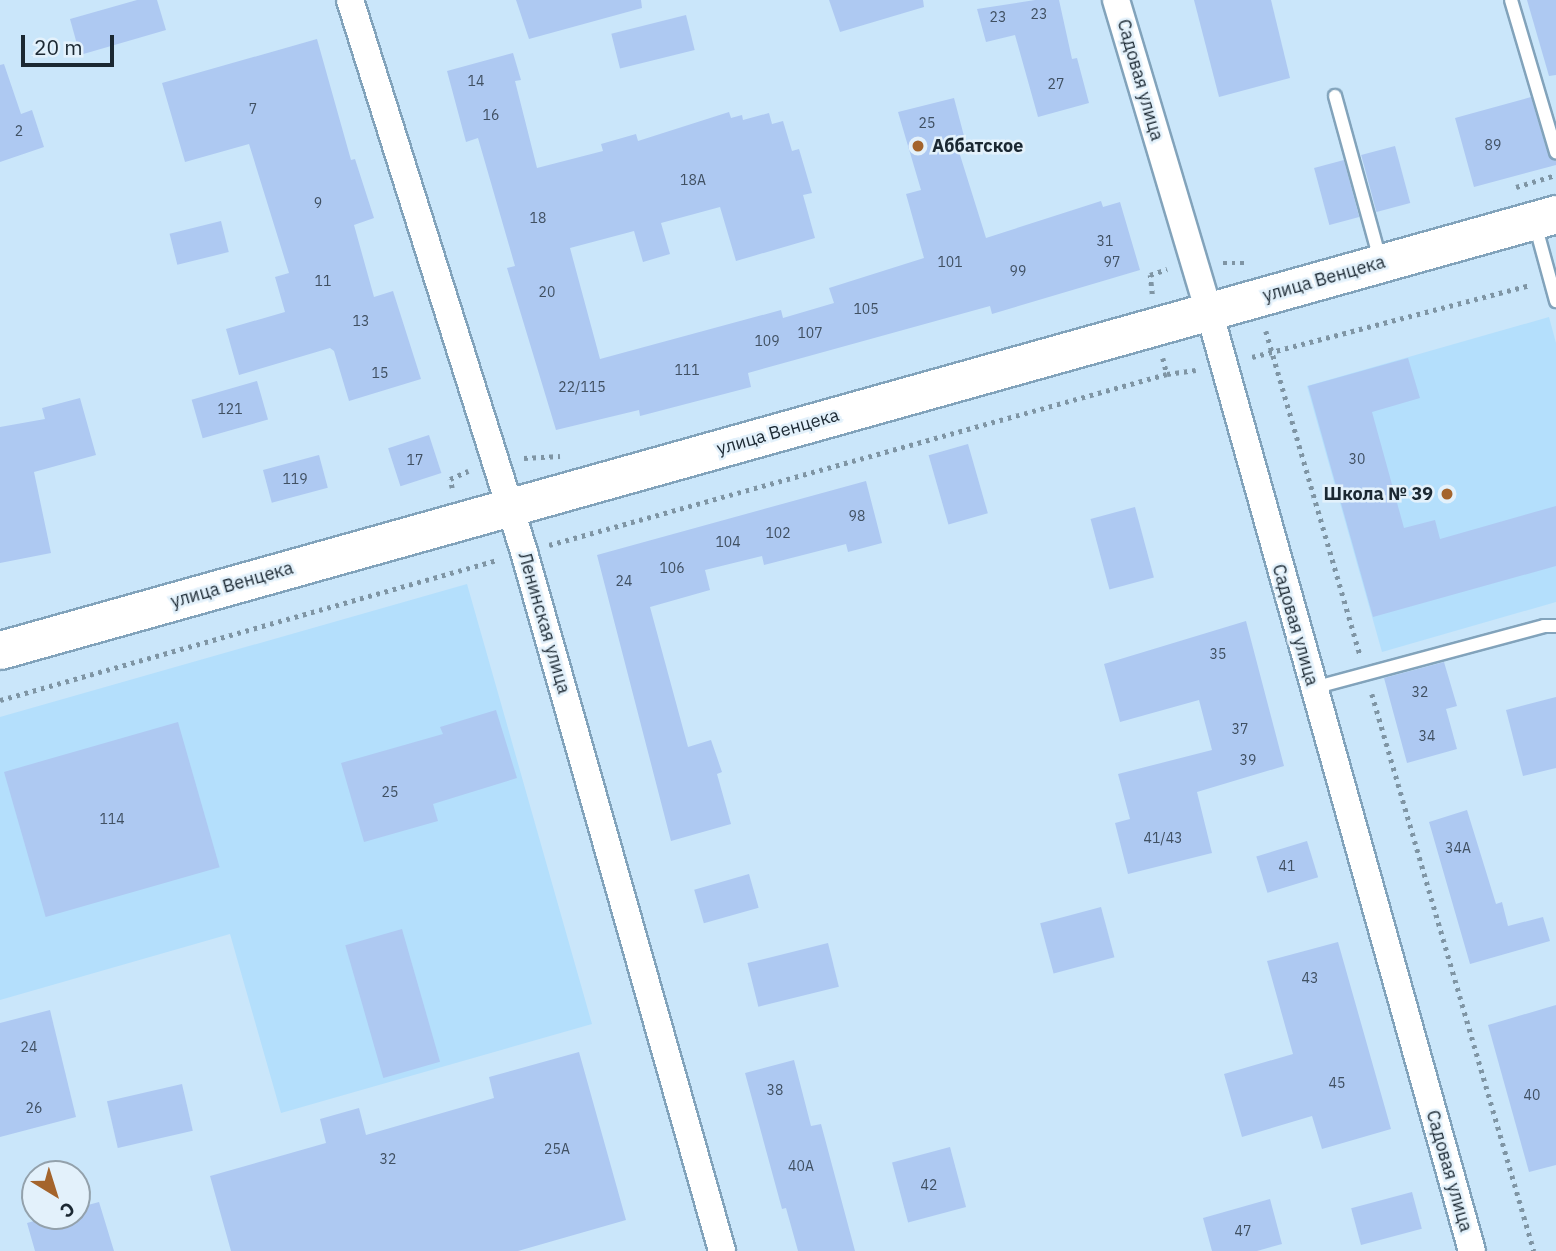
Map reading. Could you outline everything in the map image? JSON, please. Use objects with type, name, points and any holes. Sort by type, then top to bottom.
[{"type":"street","name":"Ленинская улица","points":[[350,0],[524,552],[722,1251]]},
{"type":"street","name":"Садовая улица","points":[[1116,0],[1209,311],[1222,366],[1472,1251]]},
{"type":"street","name":"улица Венцека","points":[[0,650],[1545,216]]},
{"type":"lane","points":[[1511,0],[1556,152]]},
{"type":"lane","points":[[1335,96],[1381,262]]},
{"type":"lane","points":[[1545,216],[1550,280],[1556,301]]},
{"type":"lane","points":[[1313,688],[1544,625],[1556,626]]},
{"type":"path","points":[[0,700],[1167,374],[1222,366],[1550,280]]},
{"type":"path","points":[[1271,351],[1534,1251]]},
{"type":"shaded area","name":"Школа № 39","points":[[1549,317],[1556,343],[1556,602],[1382,652],[1307,386]]},
{"type":"shaded area","points":[[467,584],[592,1024],[281,1113],[230,934],[0,1000],[0,717]]},
{"type":"building","points":[[137,0],[157,0],[166,30],[80,55],[70,19]]},
{"type":"building","points":[[516,0],[641,0],[642,8],[529,39]]},
{"type":"building","points":[[829,0],[923,0],[924,7],[840,32]]},
{"type":"building","points":[[1035,0],[1059,0],[1072,59],[1077,58],[1089,103],[1038,117],[1015,35],[986,42],[977,9]]},
{"type":"building","points":[[1194,0],[1271,0],[1290,78],[1219,97]]},
{"type":"building","points":[[1527,0],[1556,0],[1556,75],[1549,76]]},
{"type":"building","points":[[686,15],[695,50],[620,69],[611,34]]},
{"type":"building","points":[[317,39],[351,160],[355,159],[374,218],[354,225],[374,297],[393,291],[421,379],[349,401],[334,351],[330,348],[239,375],[226,329],[285,312],[275,277],[289,273],[249,144],[185,162],[162,83]]},
{"type":"building","points":[[513,53],[521,80],[515,81],[537,168],[603,151],[601,144],[636,134],[638,141],[729,112],[731,118],[742,115],[743,120],[769,113],[772,124],[783,121],[792,151],[799,149],[812,193],[803,195],[815,238],[736,261],[720,207],[661,223],[670,254],[643,262],[634,231],[570,248],[600,359],[781,310],[783,318],[834,303],[829,288],[924,258],[906,194],[921,190],[898,112],[954,98],[964,136],[955,139],[986,238],[1101,201],[1103,207],[1120,202],[1140,270],[992,314],[990,306],[748,373],[751,387],[640,416],[639,410],[556,430],[507,268],[515,266],[478,138],[466,142],[447,71]]},
{"type":"building","points":[[4,64],[21,114],[32,110],[44,147],[0,162],[0,65]]},
{"type":"building","points":[[1531,97],[1548,154],[1556,161],[1556,165],[1474,187],[1455,118]]},
{"type":"building","points":[[1395,146],[1410,203],[1376,212],[1361,155]]},
{"type":"building","points":[[1344,160],[1359,217],[1329,225],[1314,168]]},
{"type":"building","points":[[221,221],[229,252],[177,265],[170,234]]},
{"type":"building","points":[[1408,358],[1420,398],[1372,412],[1404,528],[1435,520],[1440,539],[1556,506],[1556,566],[1373,617],[1308,386]]},
{"type":"building","points":[[257,381],[268,419],[203,438],[192,400]]},
{"type":"building","points":[[80,398],[96,455],[34,472],[51,553],[0,563],[0,427],[45,419],[42,408]]},
{"type":"building","points":[[429,435],[441,473],[400,486],[388,448]]},
{"type":"building","points":[[968,444],[988,513],[948,525],[929,455]]},
{"type":"building","points":[[319,455],[328,488],[272,503],[263,470]]},
{"type":"building","points":[[866,481],[882,543],[848,552],[846,544],[764,565],[762,556],[705,570],[710,590],[650,607],[688,747],[711,740],[722,772],[717,774],[731,824],[671,841],[597,555]]},
{"type":"building","points":[[1135,507],[1154,578],[1109,589],[1091,519]]},
{"type":"building","points":[[1246,621],[1284,766],[1197,792],[1212,853],[1128,874],[1115,823],[1130,819],[1118,774],[1212,750],[1199,700],[1120,722],[1104,664]]},
{"type":"building","points":[[1444,662],[1457,706],[1446,709],[1457,749],[1407,763],[1384,678]]},
{"type":"building","points":[[1556,697],[1556,768],[1523,776],[1506,710]]},
{"type":"building","points":[[496,710],[517,778],[433,804],[438,821],[364,842],[341,763],[443,734],[440,727]]},
{"type":"building","points":[[178,722],[220,867],[46,917],[4,772]]},
{"type":"building","points":[[1467,810],[1496,904],[1502,902],[1508,926],[1543,917],[1550,941],[1470,964],[1429,822]]},
{"type":"building","points":[[1307,841],[1318,877],[1267,893],[1256,856]]},
{"type":"building","points":[[749,874],[759,908],[704,923],[694,890]]},
{"type":"building","points":[[1101,907],[1114,957],[1054,974],[1040,923]]},
{"type":"building","points":[[402,929],[440,1062],[383,1078],[345,945]]},
{"type":"building","points":[[1338,942],[1391,1129],[1322,1149],[1312,1116],[1242,1137],[1224,1074],[1293,1054],[1267,961]]},
{"type":"building","points":[[828,943],[839,987],[758,1007],[747,963]]},
{"type":"building","points":[[1556,1005],[1556,1165],[1529,1172],[1488,1025]]},
{"type":"building","points":[[50,1010],[76,1117],[0,1137],[0,1023]]},
{"type":"building","points":[[579,1052],[626,1220],[518,1251],[231,1251],[210,1176],[326,1143],[320,1119],[359,1108],[366,1135],[494,1098],[489,1077]]},
{"type":"building","points":[[794,1060],[811,1126],[821,1124],[855,1251],[798,1251],[786,1208],[782,1209],[745,1073]]},
{"type":"building","points":[[182,1084],[193,1131],[118,1148],[107,1101]]},
{"type":"building","points":[[950,1147],[966,1207],[908,1222],[892,1163]]},
{"type":"building","points":[[1412,1192],[1422,1229],[1361,1245],[1351,1208]]},
{"type":"building","points":[[1270,1199],[1282,1244],[1257,1251],[1212,1251],[1203,1218]]},
{"type":"building","points":[[99,1202],[114,1251],[35,1251],[29,1230],[91,1230],[91,1204]]},
{"type":"place","name":"Аббатское","points":[[918,146]]},
{"type":"place","name":"Школа № 39","points":[[1447,494]]}]
